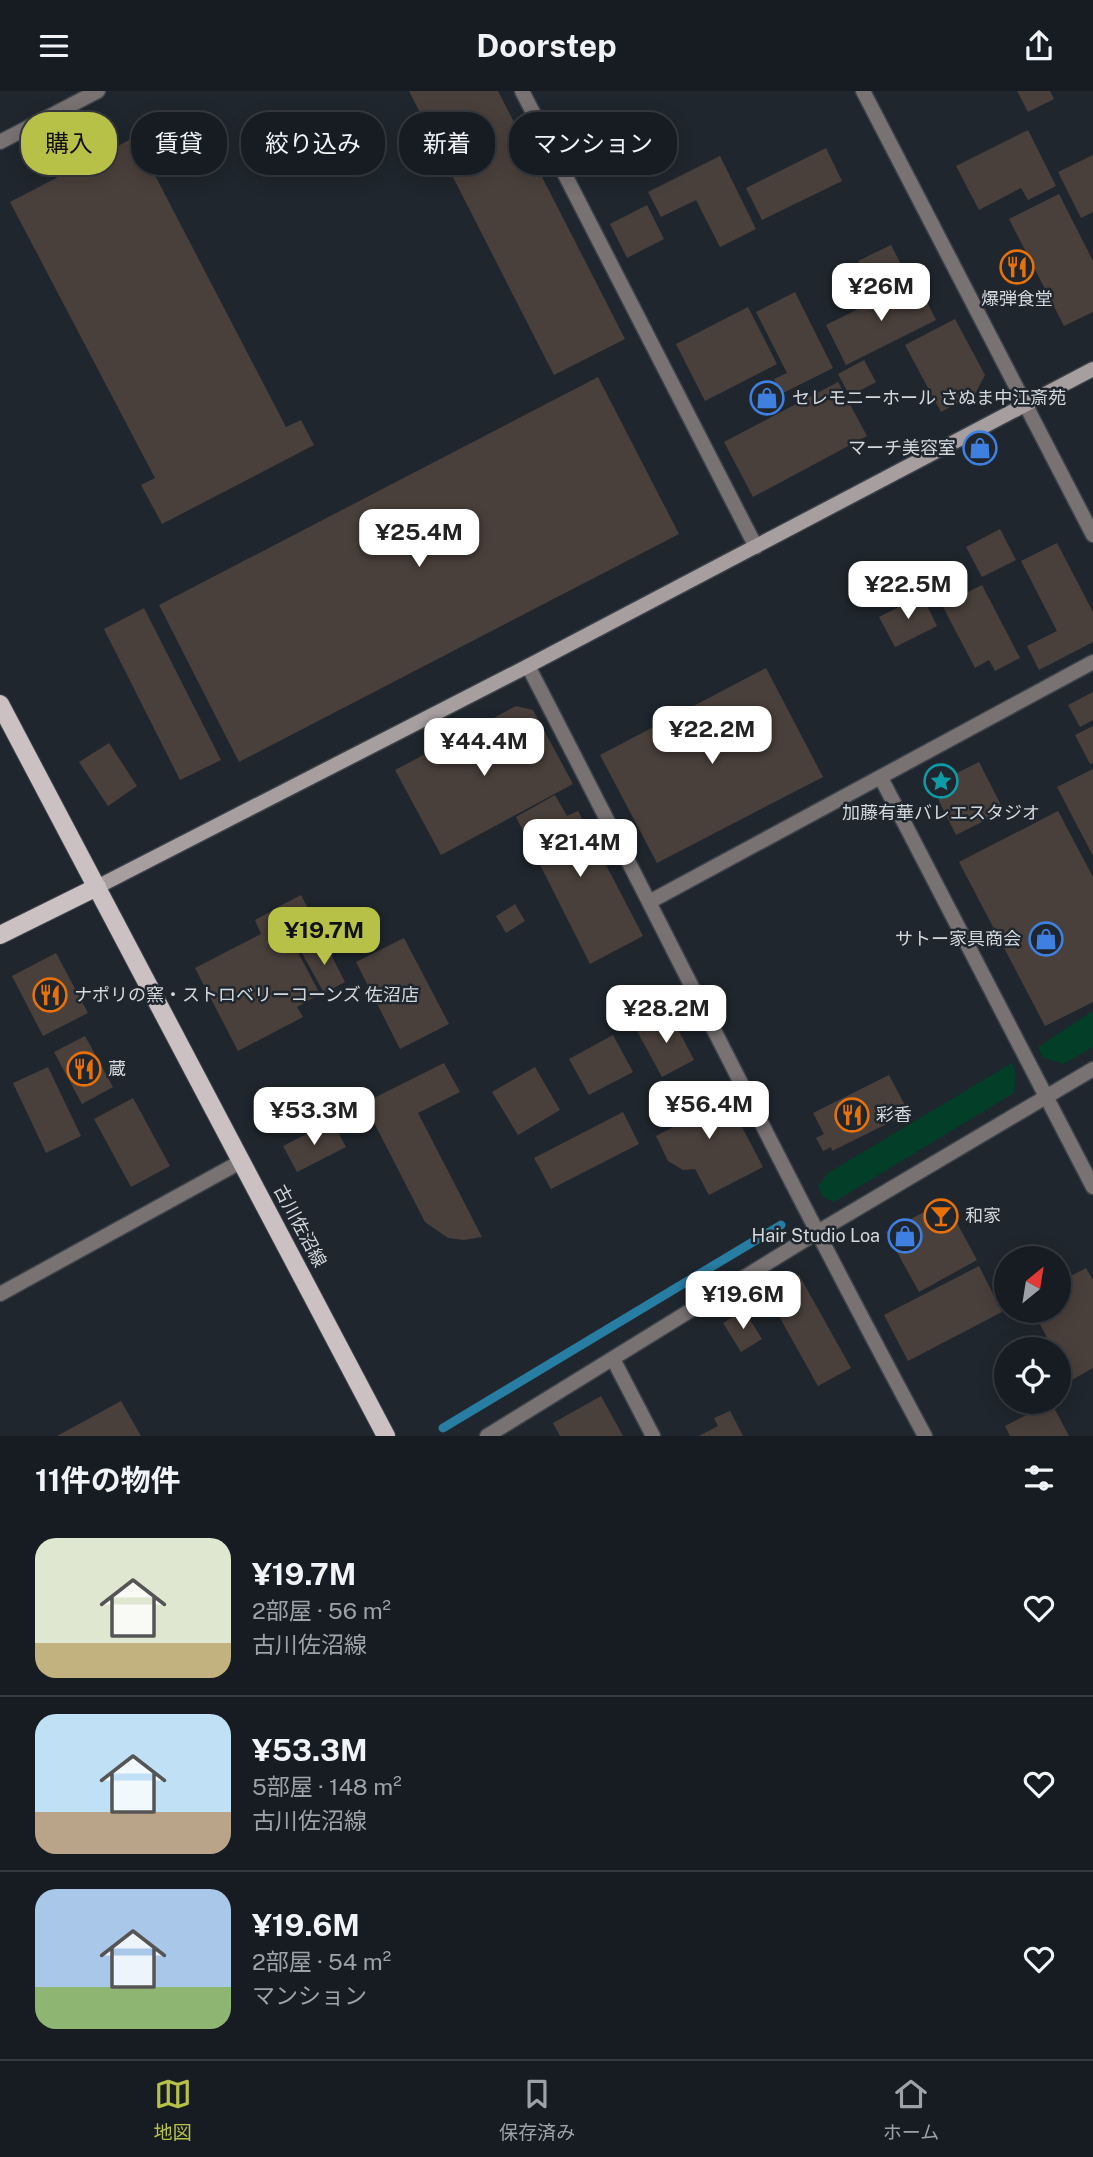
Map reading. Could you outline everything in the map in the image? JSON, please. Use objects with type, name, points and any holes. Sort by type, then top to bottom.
[{"type":"main road","name":"古川佐沼線","points":[[0,704],[386,1436]]},
{"type":"main road","points":[[0,935],[97,887]]},
{"type":"street","points":[[0,142],[98,91]]},
{"type":"street","points":[[522,91],[756,547]]},
{"type":"street","points":[[863,91],[1093,535]]},
{"type":"street","points":[[97,887],[528,666],[1093,369]]},
{"type":"street","points":[[651,901],[1093,662]]},
{"type":"street","points":[[528,666],[651,901],[816,1233],[925,1436]]},
{"type":"street","points":[[881,778],[1093,1187]]},
{"type":"street","points":[[487,1436],[816,1233],[1093,1069]]},
{"type":"street","points":[[0,1294],[242,1161]]},
{"type":"street","points":[[613,1359],[653,1436]]},
{"type":"green space","points":[[1093,1011],[1093,1047],[1063,1064],[1042,1057],[1038,1047]]},
{"type":"green space","points":[[1012,1063],[1016,1073],[1014,1093],[834,1202],[823,1197],[818,1186],[828,1173]]},
{"type":"building","points":[[409,91],[498,91],[509,112],[509,175],[541,175],[625,339],[554,375],[452,175],[495,175],[495,112],[420,112]]},
{"type":"building","points":[[1017,91],[1050,91],[1054,99],[1028,112]]},
{"type":"building","points":[[1028,130],[1056,186],[1028,200],[1021,188],[979,210],[956,166]]},
{"type":"building","points":[[131,139],[131,175],[155,175],[286,427],[301,420],[314,445],[162,524],[141,485],[155,478],[10,202],[62,175],[117,175],[117,146]]},
{"type":"building","points":[[826,148],[842,181],[762,220],[746,188]]},
{"type":"building","points":[[1093,155],[1093,212],[1081,218],[1058,172]]},
{"type":"building","points":[[720,156],[756,229],[720,247],[696,200],[661,217],[648,192]]},
{"type":"building","points":[[1059,194],[1093,261],[1093,312],[1064,326],[1009,219]]},
{"type":"building","points":[[647,205],[664,239],[627,258],[610,224]]},
{"type":"building","points":[[891,245],[905,272],[872,289],[858,261]]},
{"type":"building","points":[[916,280],[936,320],[846,365],[826,325]]},
{"type":"building","points":[[795,292],[833,368],[781,394],[774,379],[787,373],[756,312]]},
{"type":"building","points":[[748,307],[777,364],[705,401],[676,344]]},
{"type":"building","points":[[955,319],[985,375],[975,394],[941,412],[905,345]]},
{"type":"building","points":[[864,360],[876,382],[850,396],[838,374]]},
{"type":"building","points":[[598,377],[679,534],[239,762],[159,605]]},
{"type":"building","points":[[838,382],[867,436],[753,497],[724,442]]},
{"type":"building","points":[[1000,529],[1016,560],[982,577],[966,547]]},
{"type":"building","points":[[1057,543],[1093,612],[1093,642],[1039,670],[1027,646],[1057,631],[1021,561]]},
{"type":"building","points":[[982,585],[1020,658],[995,671],[989,660],[975,668],[942,605]]},
{"type":"building","points":[[922,595],[937,626],[895,647],[879,617]]},
{"type":"building","points":[[144,608],[221,760],[180,780],[104,629]]},
{"type":"building","points":[[766,668],[823,777],[657,863],[600,755]]},
{"type":"building","points":[[1093,692],[1093,720],[1080,727],[1068,705]]},
{"type":"building","points":[[516,706],[533,710],[573,784],[441,855],[395,770]]},
{"type":"building","points":[[1093,726],[1093,763],[1090,764],[1075,735]]},
{"type":"building","points":[[109,743],[137,786],[108,806],[79,762]]},
{"type":"building","points":[[979,762],[1004,811],[956,835],[938,799],[948,795],[941,781]]},
{"type":"building","points":[[1093,769],[1093,856],[1057,787]]},
{"type":"building","points":[[555,795],[567,816],[578,811],[643,936],[590,964],[516,817]]},
{"type":"building","name":"サトー家具商会","points":[[1058,811],[1093,877],[1093,1002],[1045,1026],[959,862]]},
{"type":"building","points":[[301,895],[320,931],[296,943],[278,907]]},
{"type":"building","points":[[515,904],[525,921],[506,933],[496,916]]},
{"type":"building","points":[[275,909],[320,994],[297,1007],[303,1017],[238,1051],[195,968],[261,934],[255,920]]},
{"type":"building","points":[[404,938],[449,1024],[400,1049],[356,962]]},
{"type":"building","points":[[324,941],[345,982],[324,993],[302,953]]},
{"type":"building","name":"ナポリの窯・ストロベリーコーンズ 佐沼店","points":[[56,953],[88,1013],[43,1036],[12,976]]},
{"type":"building","points":[[670,1014],[694,1060],[662,1077],[637,1031]]},
{"type":"building","points":[[613,1035],[633,1072],[589,1095],[569,1059]]},
{"type":"building","name":"蔵","points":[[85,1036],[113,1087],[82,1104],[54,1052]]},
{"type":"building","points":[[444,1063],[460,1092],[418,1113],[482,1237],[464,1240],[448,1238],[425,1222],[364,1103]]},
{"type":"building","points":[[48,1067],[81,1136],[46,1153],[13,1083]]},
{"type":"building","points":[[535,1067],[560,1110],[518,1135],[492,1092]]},
{"type":"building","points":[[889,1075],[909,1113],[832,1151],[831,1147],[823,1151],[816,1138],[824,1134],[813,1113]]},
{"type":"building","points":[[720,1085],[763,1167],[709,1195],[695,1169],[683,1170],[668,1161],[656,1136],[673,1127],[666,1112]]},
{"type":"building","points":[[133,1098],[170,1166],[131,1187],[94,1119]]},
{"type":"building","points":[[623,1112],[639,1144],[551,1189],[534,1158]]},
{"type":"building","points":[[332,1121],[346,1147],[297,1172],[283,1146]]},
{"type":"building","points":[[945,1201],[977,1260],[919,1292],[886,1232]]},
{"type":"building","points":[[979,1266],[994,1296],[994,1316],[908,1361],[884,1315]]},
{"type":"building","points":[[1086,1268],[1093,1280],[1093,1368],[1071,1380],[1071,1337],[1047,1337],[1039,1323],[1071,1323],[1071,1276]]},
{"type":"building","points":[[799,1275],[851,1368],[818,1386],[766,1293]]},
{"type":"building","points":[[744,1310],[762,1339],[741,1352],[723,1323]]},
{"type":"building","points":[[601,1396],[623,1436],[560,1436],[553,1423]]},
{"type":"building","points":[[121,1401],[141,1436],[57,1436]]},
{"type":"building","points":[[730,1411],[743,1436],[699,1436],[718,1426],[714,1418]]},
{"type":"building","points":[[1028,1414],[1057,1414],[1069,1436],[1010,1436],[1005,1426]]},
{"type":"waterway","points":[[443,1428],[781,1225]]},
{"type":"place","name":"爆弾食堂","points":[[1017,267]]},
{"type":"place","name":"セレモニーホール さぬま中江斎苑","points":[[767,398]]},
{"type":"place","name":"マーチ美容室","points":[[980,448]]},
{"type":"place","name":"加藤有華バレエスタジオ","points":[[941,781]]},
{"type":"place","name":"サトー家具商会","points":[[1046,939]]},
{"type":"place","name":"ナポリの窯・ストロベリーコーンズ 佐沼店","points":[[50,995]]},
{"type":"place","name":"蔵","points":[[84,1069]]},
{"type":"place","name":"彩香","points":[[852,1115]]},
{"type":"place","name":"和家","points":[[941,1216]]},
{"type":"place","name":"Hair Studio Loa","points":[[905,1236]]}]
